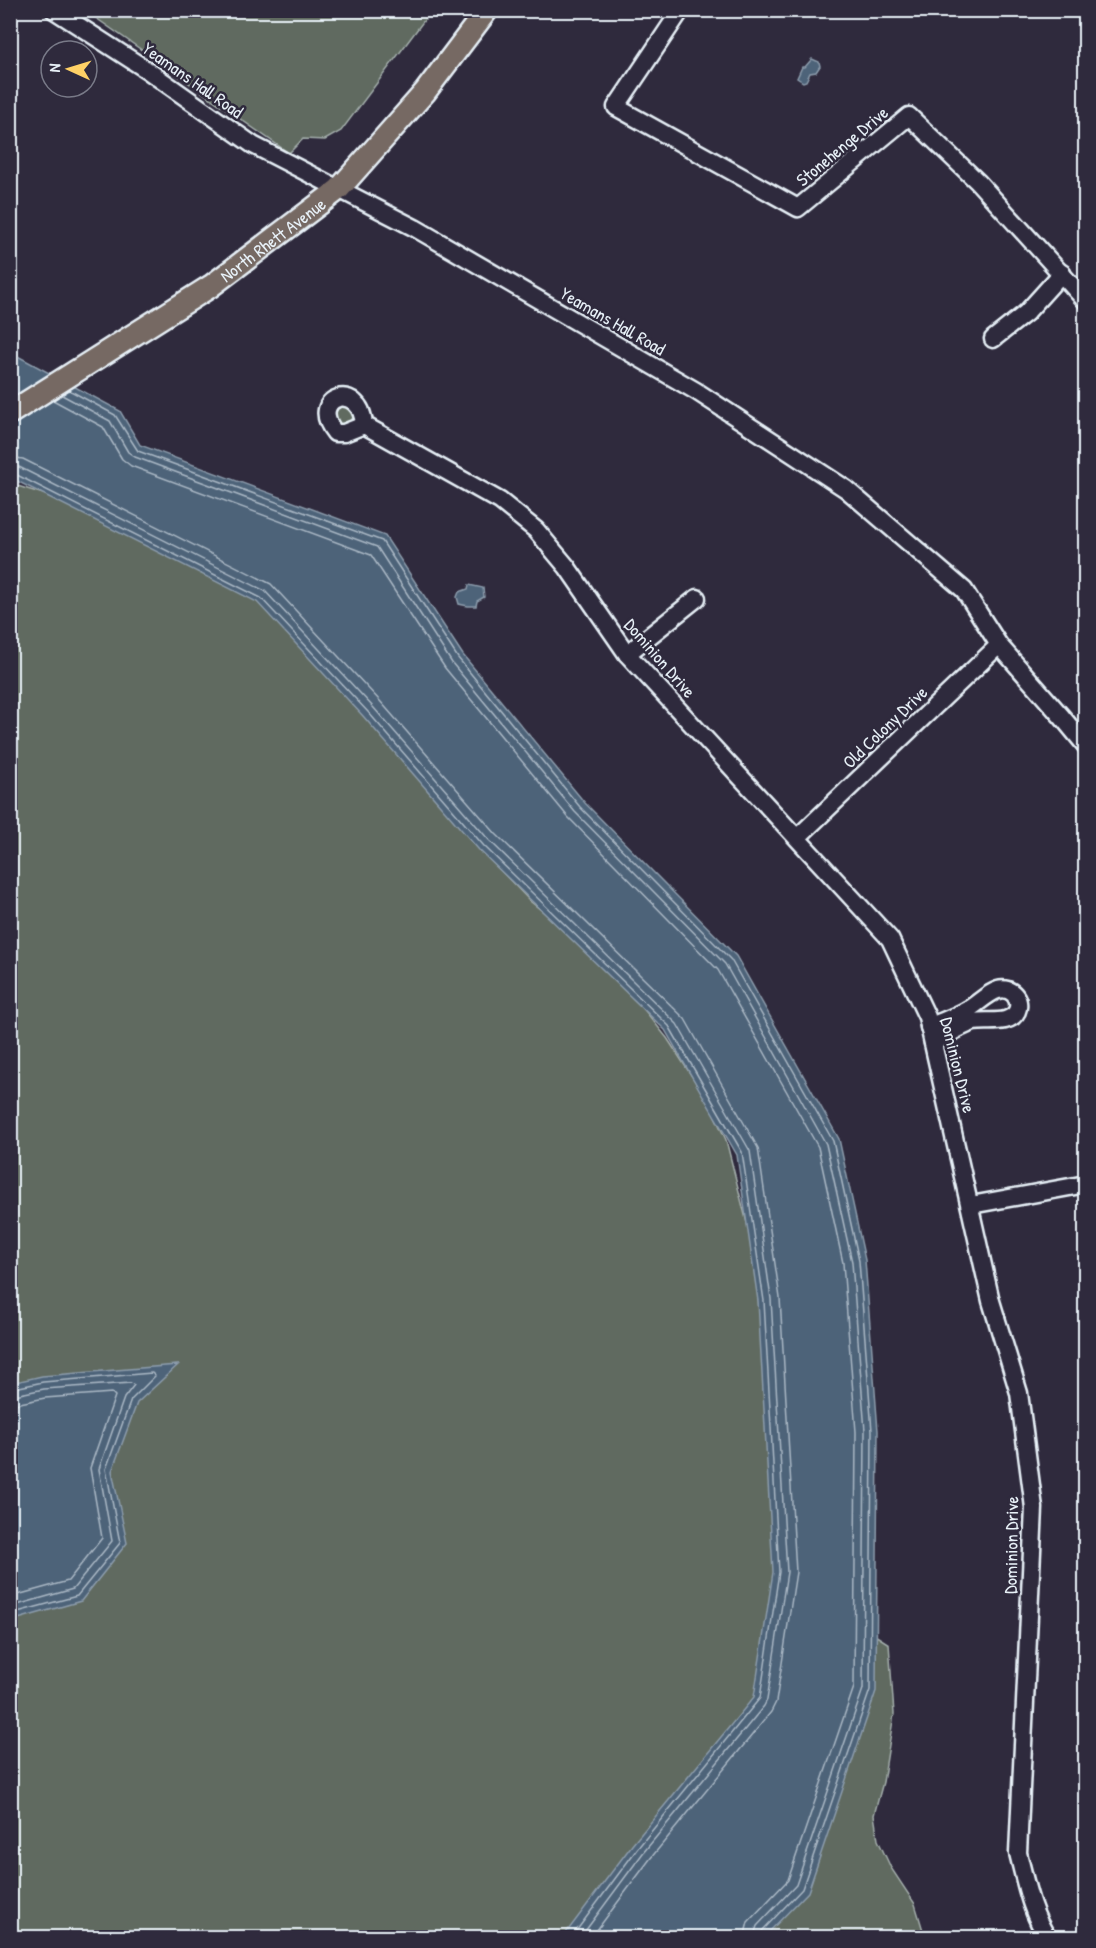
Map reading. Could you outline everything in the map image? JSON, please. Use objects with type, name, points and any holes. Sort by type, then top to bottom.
[{"type":"main road","name":"North Rhett Avenue","points":[[10,413],[211,286],[339,189],[425,92],[487,10]]},
{"type":"street","name":"Yeamans Hall Road","points":[[54,10],[147,70],[253,145],[415,228],[696,391],[846,489],[964,590],[999,645],[1086,746]]},
{"type":"street","name":"Stonehenge Drive","points":[[681,10],[616,107],[798,208],[909,116],[978,182],[1086,301]]},
{"type":"street","points":[[993,339],[1026,313],[1062,273]]},
{"type":"street","name":"Dominion Drive","points":[[363,425],[500,501],[536,530],[567,567],[627,654],[890,939],[927,1017],[991,1301],[1019,1393],[1034,1509],[1018,1853],[1030,1899],[1048,1938]]},
{"type":"street","points":[[627,654],[697,598]]},
{"type":"street","name":"Old Colony Drive","points":[[798,837],[999,645]]},
{"type":"street","points":[[931,1035],[971,1016]]},
{"type":"street","points":[[971,1205],[1086,1184]]},
{"type":"green space","points":[[86,11],[431,11],[341,131],[325,140],[303,139],[289,153]]},
{"type":"green space","points":[[346,404],[355,410],[354,419],[341,426],[336,424],[334,408]]},
{"type":"green space","points":[[11,484],[63,500],[253,576],[477,846],[531,902],[561,926],[642,1007],[667,1038],[708,1101],[726,1140],[750,1235],[757,1284],[787,1643],[621,1937],[11,1938]]},
{"type":"green space","points":[[867,1630],[889,1644],[894,1714],[883,1782],[874,1815],[878,1840],[891,1868],[915,1904],[925,1937],[763,1938]]},
{"type":"water","points":[[812,59],[819,62],[820,66],[803,82],[797,78],[802,67],[805,67]]},
{"type":"water","points":[[10,352],[120,411],[140,445],[385,536],[463,655],[585,803],[736,956],[839,1139],[865,1260],[878,1431],[876,1691],[808,1892],[764,1937],[563,1937],[632,1845],[754,1697],[773,1572],[758,1301],[737,1155],[665,1030],[479,850],[363,716],[257,602],[11,478]]},
{"type":"water","points":[[469,585],[483,588],[484,597],[477,601],[476,606],[459,604],[457,597],[459,592],[468,589]]},
{"type":"water","points":[[178,1365],[137,1403],[112,1471],[127,1543],[81,1601],[11,1621],[11,1383],[42,1376]]}]
